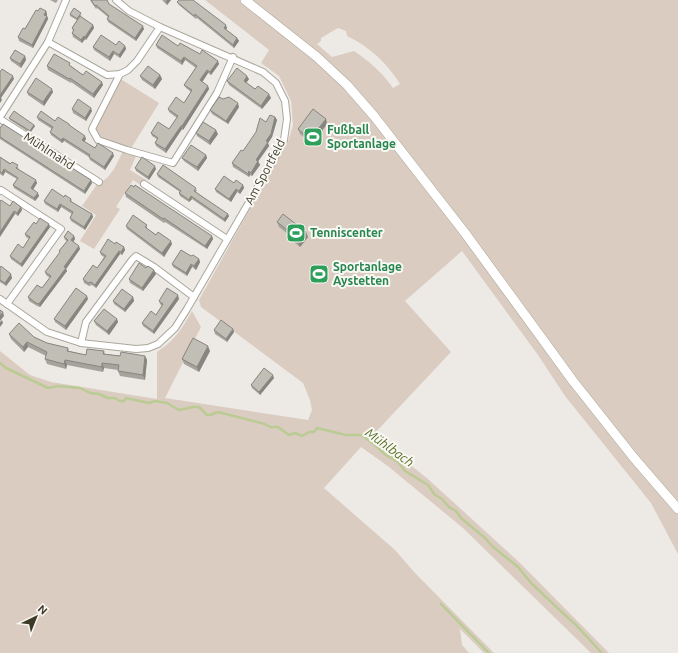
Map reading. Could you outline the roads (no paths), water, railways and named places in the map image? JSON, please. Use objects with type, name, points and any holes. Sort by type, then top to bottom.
[{"type":"main road","points":[[245,0],[317,57],[346,85],[374,116],[465,233],[574,381],[634,458],[678,509]]},
{"type":"street","points":[[0,118],[48,42],[66,0]]},
{"type":"street","name":"Am Sportfeld","points":[[0,299],[47,332],[81,343],[136,349],[148,348],[158,344],[168,336],[187,309],[284,140],[287,119],[285,101],[276,83],[264,72],[128,12],[116,0]]},
{"type":"street","points":[[48,42],[107,75],[120,74],[128,70],[137,61],[160,27]]},
{"type":"street","points":[[120,74],[92,130],[98,140],[173,163],[217,93],[232,57]]},
{"type":"street","name":"Mühlmahd","points":[[0,118],[98,182]]},
{"type":"street","points":[[144,184],[227,239]]},
{"type":"street","points":[[0,191],[1,190],[61,229],[7,304]]},
{"type":"street","points":[[81,343],[86,322],[136,256],[154,267],[194,297]]},
{"type":"waterway","name":"Mühlbach","points":[[0,363],[6,368],[48,388],[58,386],[80,388],[90,393],[99,394],[108,398],[115,398],[120,401],[124,401],[126,398],[149,403],[155,401],[167,403],[179,410],[199,407],[207,415],[218,412],[265,424],[270,427],[278,427],[289,435],[295,433],[302,436],[309,432],[314,432],[317,428],[346,435],[362,435],[386,455],[398,462],[405,471],[428,485],[435,495],[456,511],[461,518],[518,567],[531,583],[576,625],[602,653]]},
{"type":"waterway","points":[[441,604],[489,653]]},
{"type":"place","name":"Fußball Sportanlage","points":[[313,137]]},
{"type":"place","name":"Tenniscenter","points":[[296,233]]},
{"type":"place","name":"Sportanlage Aystetten","points":[[319,274]]}]
